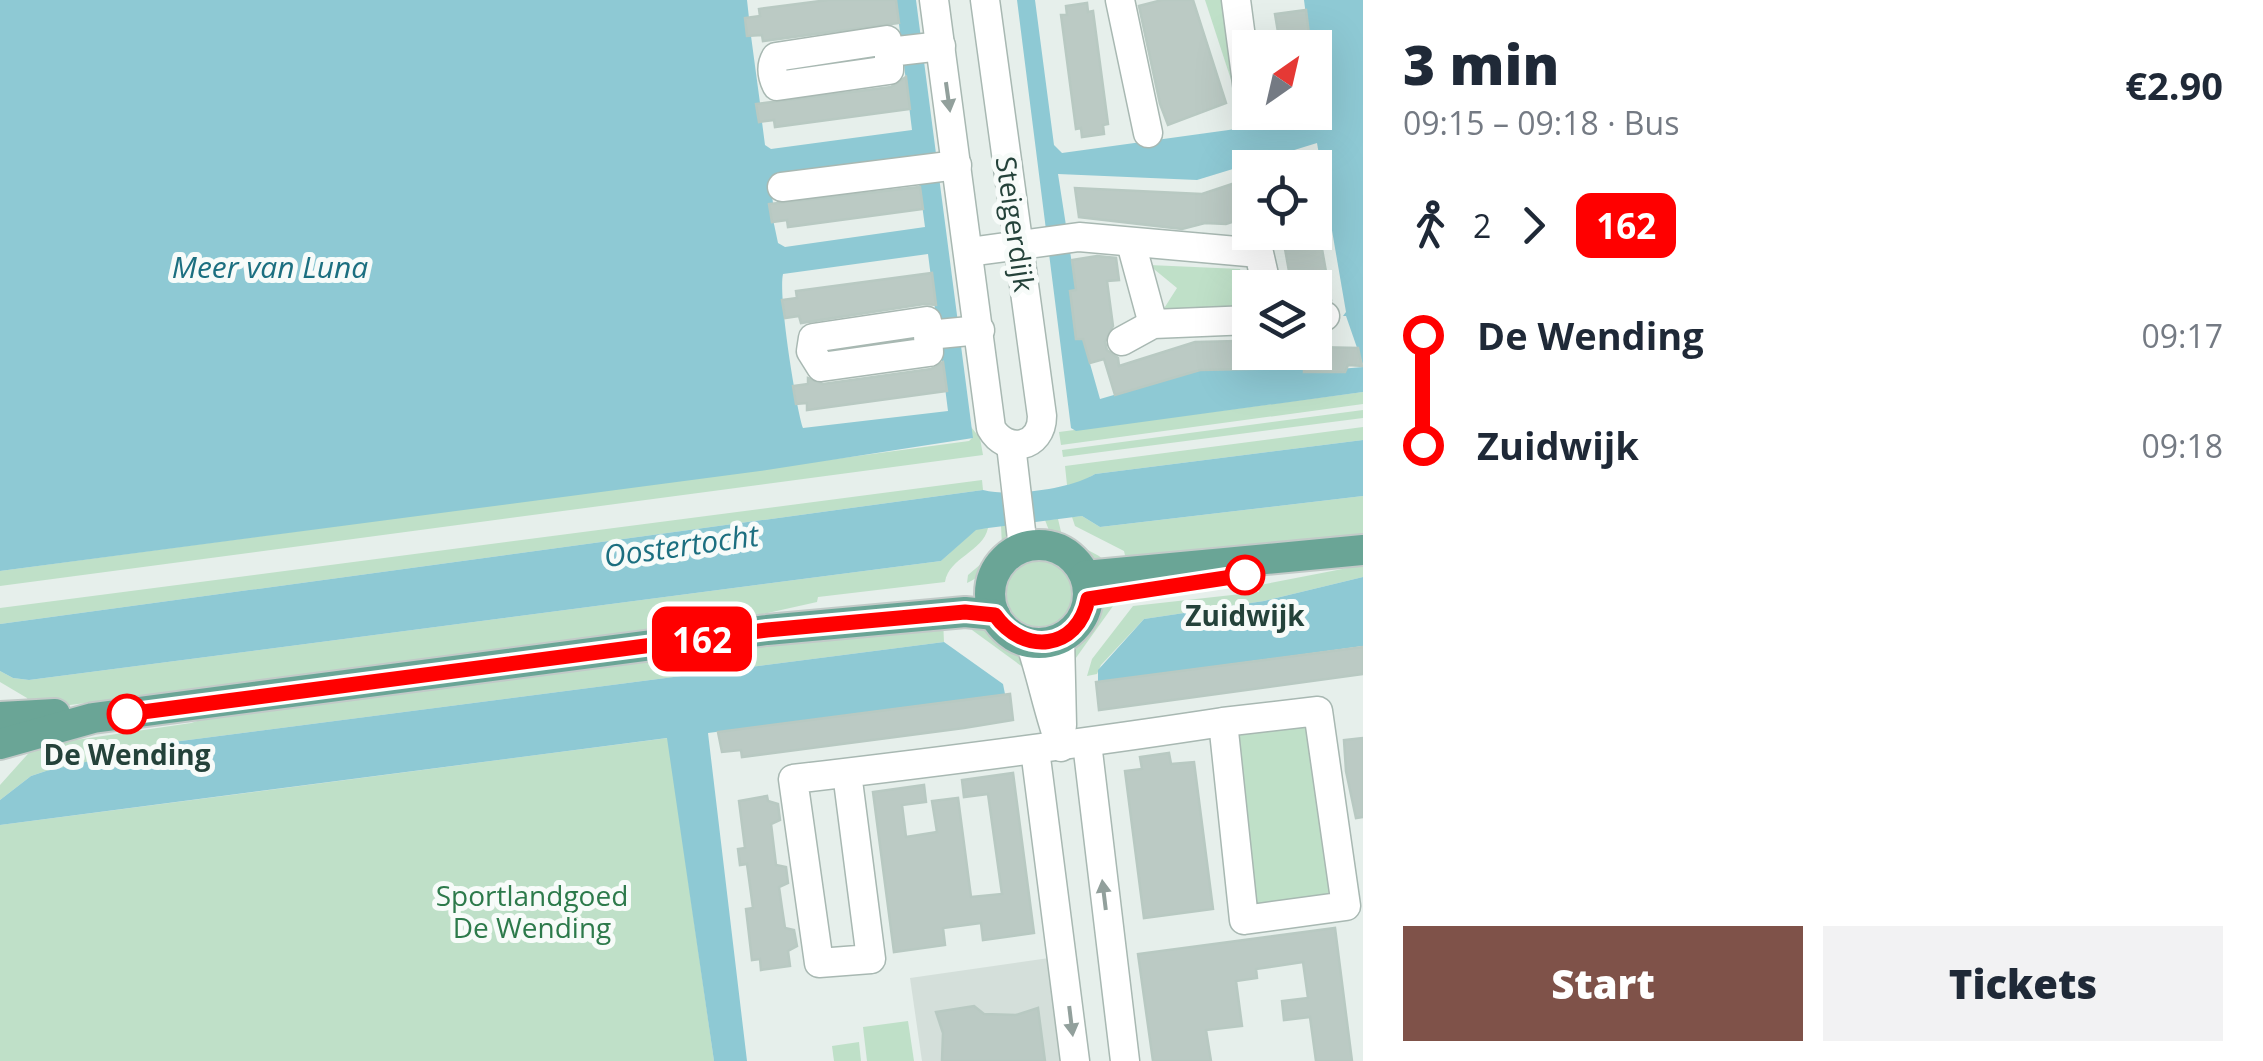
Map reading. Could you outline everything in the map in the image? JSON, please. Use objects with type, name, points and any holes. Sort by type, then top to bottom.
[{"type":"main road","points":[[1032,536],[1075,560],[1086,587],[1082,618],[1045,640],[1016,637],[993,600],[1006,558],[1032,536]]},
{"type":"main road","points":[[1086,587],[1261,573],[1315,556],[1363,550]]},
{"type":"main road","points":[[0,744],[92,718],[767,630],[965,612],[993,600]]},
{"type":"main road","points":[[0,717],[57,714],[92,718]]},
{"type":"street","name":"Steigerdijk","points":[[934,0],[991,428],[1001,441],[1019,444],[1038,433],[1042,416],[1029,245],[985,0]]},
{"type":"street","points":[[1120,0],[1148,134]]},
{"type":"street","points":[[1236,0],[1240,30]]},
{"type":"street","points":[[889,52],[941,46]]},
{"type":"street","name":"Steigerdijk","points":[[782,186],[958,165]]},
{"type":"street","points":[[969,252],[1079,237],[1259,254],[1263,270]]},
{"type":"street","points":[[1132,243],[1153,324]]},
{"type":"street","points":[[1122,341],[1153,324],[1232,321]]},
{"type":"street","points":[[928,335],[980,330]]},
{"type":"street","name":"Steigerdijk","points":[[1019,444],[1032,536]]},
{"type":"street","points":[[1045,640],[1064,704],[1062,945],[1076,1061]]},
{"type":"street","points":[[847,773],[871,959],[819,963],[794,779],[1061,747],[1223,722],[1318,711],[1346,906],[1244,920],[1223,722]]},
{"type":"street","points":[[1061,747],[1109,938],[1125,1061]]},
{"type":"street","points":[[1062,945],[1109,938]]},
{"type":"shaded area","points":[[1063,956],[1075,1061],[922,1061],[910,978]]},
{"type":"green space","points":[[1205,0],[1231,0],[1232,83]]},
{"type":"green space","points":[[1149,265],[1240,270],[1232,270],[1232,310],[1163,310],[1177,288]]},
{"type":"green space","points":[[1363,392],[1363,404],[1061,445],[1059,432]]},
{"type":"green space","points":[[1363,410],[1363,418],[1063,457],[1062,450]]},
{"type":"green space","points":[[971,427],[980,438],[983,455],[0,586],[0,571],[969,441]]},
{"type":"green space","points":[[1363,427],[1363,440],[1095,474],[1067,485],[1065,466]]},
{"type":"green space","points":[[982,480],[983,490],[0,624],[0,608]]},
{"type":"green space","points":[[1363,496],[1363,538],[1127,564],[1124,551],[1075,526],[1072,517],[1082,516],[1100,527]]},
{"type":"green space","points":[[1058,519],[1062,536],[1107,563],[1088,562],[1050,533],[1045,520]]},
{"type":"green space","points":[[1014,524],[998,559],[967,583],[968,575],[1002,546],[1001,526]]},
{"type":"green space","points":[[988,528],[980,543],[953,566],[945,582],[818,597],[817,602],[718,624],[30,710],[27,698],[0,682],[0,671],[29,680],[941,561],[976,529]]},
{"type":"green space","points":[[1039,560],[1064,570],[1074,595],[1064,620],[1039,630],[1014,620],[1004,595],[1014,570]]},
{"type":"green space","points":[[1363,565],[1363,577],[1264,601],[1144,619],[1097,674],[1087,676],[1092,659],[1133,606],[1259,592],[1260,585]]},
{"type":"green space","points":[[1103,604],[1113,606],[1073,662],[1066,647]]},
{"type":"green space","points":[[943,620],[944,642],[173,742],[31,776],[0,800],[0,785],[35,746],[191,723],[213,716]]},
{"type":"green space","points":[[970,620],[1018,646],[1024,652],[1024,668],[972,630]]},
{"type":"green space","points":[[1310,722],[1334,901],[1253,911],[1230,732]]},
{"type":"green space","name":"Sportlandgoed De Wending","points":[[668,738],[714,1061],[0,1061],[0,825]]},
{"type":"green space","points":[[908,1021],[914,1061],[867,1061],[863,1027]]},
{"type":"green space","points":[[859,1042],[861,1061],[834,1061],[832,1046]]},
{"type":"water","name":"Meer van Luna","points":[[0,0],[747,0],[747,36],[751,36],[760,103],[756,104],[765,145],[771,149],[912,130],[896,0],[916,0],[973,438],[760,471],[0,571]],"holes":[[[911,156],[916,160],[925,227],[785,247],[778,243],[770,205],[770,182],[774,175]],[[928,254],[948,411],[803,428],[785,327],[783,274]]]},
{"type":"water","points":[[1017,0],[1035,0],[1054,145],[1062,153],[1232,130],[1332,130],[1332,30],[1308,30],[1304,0],[1363,0],[1363,365],[1343,316],[1346,312],[1332,230],[1332,150],[1318,150],[1317,143],[1294,150],[1232,150],[1232,169],[1197,180],[1058,174],[1076,290],[1070,291],[1076,339],[1083,339],[1100,399],[1200,370],[1304,372],[1363,367],[1363,392],[1076,431],[1071,428]]},
{"type":"water","name":"Oostertocht","points":[[1363,440],[1363,496],[1100,527],[1082,516],[988,528],[976,530],[941,561],[29,680],[0,671],[0,624],[983,490],[1040,490],[1095,474]]},
{"type":"water","points":[[1363,577],[1363,646],[1098,682],[1098,670],[1144,619],[1264,601]]},
{"type":"water","points":[[944,642],[1003,684],[1005,694],[708,733],[747,1061],[714,1061],[667,738],[0,825],[0,800],[31,776],[173,742]]},
{"type":"building","points":[[828,0],[896,0],[899,23],[763,41],[762,35],[747,36],[745,18],[760,16],[759,9]]},
{"type":"building","points":[[1162,0],[1193,0],[1226,103],[1168,125],[1139,6]]},
{"type":"building","points":[[1087,3],[1088,12],[1093,11],[1108,124],[1103,125],[1104,134],[1082,137],[1081,128],[1076,129],[1061,15],[1067,15],[1066,6]]},
{"type":"building","points":[[1306,10],[1308,30],[1278,30],[1275,14]]},
{"type":"building","points":[[906,77],[910,109],[775,127],[774,120],[759,122],[756,104],[891,87]]},
{"type":"building","points":[[1232,184],[1232,222],[1182,229],[1079,217],[1075,188],[1202,194]]},
{"type":"building","points":[[920,187],[923,209],[788,227],[787,220],[772,222],[769,204]]},
{"type":"building","points":[[1285,250],[1322,250],[1326,270],[1289,270]]},
{"type":"building","points":[[1116,258],[1119,280],[1107,281],[1113,326],[1105,342],[1107,350],[1118,358],[1119,366],[1195,342],[1232,341],[1232,369],[1200,370],[1115,395],[1104,359],[1090,363],[1083,339],[1076,339],[1070,291],[1076,290],[1072,260]]},
{"type":"building","points":[[932,273],[936,305],[801,323],[799,316],[785,318],[782,300],[797,298],[796,291]]},
{"type":"building","points":[[1332,347],[1358,348],[1362,366],[1348,365],[1345,372],[1304,372],[1332,370]]},
{"type":"building","points":[[943,362],[947,391],[807,410],[807,403],[796,404],[793,386],[808,384],[808,378],[823,384],[931,369]]},
{"type":"building","points":[[1363,647],[1363,674],[1099,710],[1096,682]]},
{"type":"building","points":[[1010,694],[1013,720],[742,757],[741,750],[722,752],[718,732]]},
{"type":"building","points":[[1363,738],[1363,817],[1356,818],[1344,740]]},
{"type":"building","points":[[1169,753],[1171,764],[1194,762],[1213,909],[1144,918],[1125,771],[1142,769],[1140,757]]},
{"type":"building","points":[[1013,773],[1034,933],[983,940],[981,923],[943,928],[945,945],[894,952],[873,792],[924,785],[926,802],[902,805],[906,837],[937,832],[932,801],[958,798],[971,897],[1002,894],[988,794],[964,797],[962,780]]},
{"type":"building","points":[[767,796],[768,801],[778,804],[780,820],[771,824],[776,865],[786,867],[788,883],[779,887],[785,928],[794,930],[797,946],[788,951],[790,966],[761,970],[760,959],[752,960],[746,909],[753,908],[747,864],[740,865],[738,849],[745,848],[739,801]]},
{"type":"building","points":[[1335,928],[1352,1061],[1316,1061],[1310,1017],[1284,1020],[1282,1001],[1308,998],[1303,962],[1256,969],[1257,978],[1236,981],[1242,1026],[1206,1030],[1211,1061],[1153,1061],[1138,954]]},
{"type":"building","points":[[974,1006],[984,1014],[1016,1015],[1038,1008],[1045,1061],[942,1061],[943,1033],[936,1012]]},
{"type":"bus line","name":"162","points":[[127,714],[767,630],[965,612],[995,615],[1016,637],[1046,642],[1073,630],[1088,599],[1245,575]]},
{"type":"place","name":"Zuidwijk","points":[[1245,575]]},
{"type":"place","name":"De Wending","points":[[127,714]]}]
